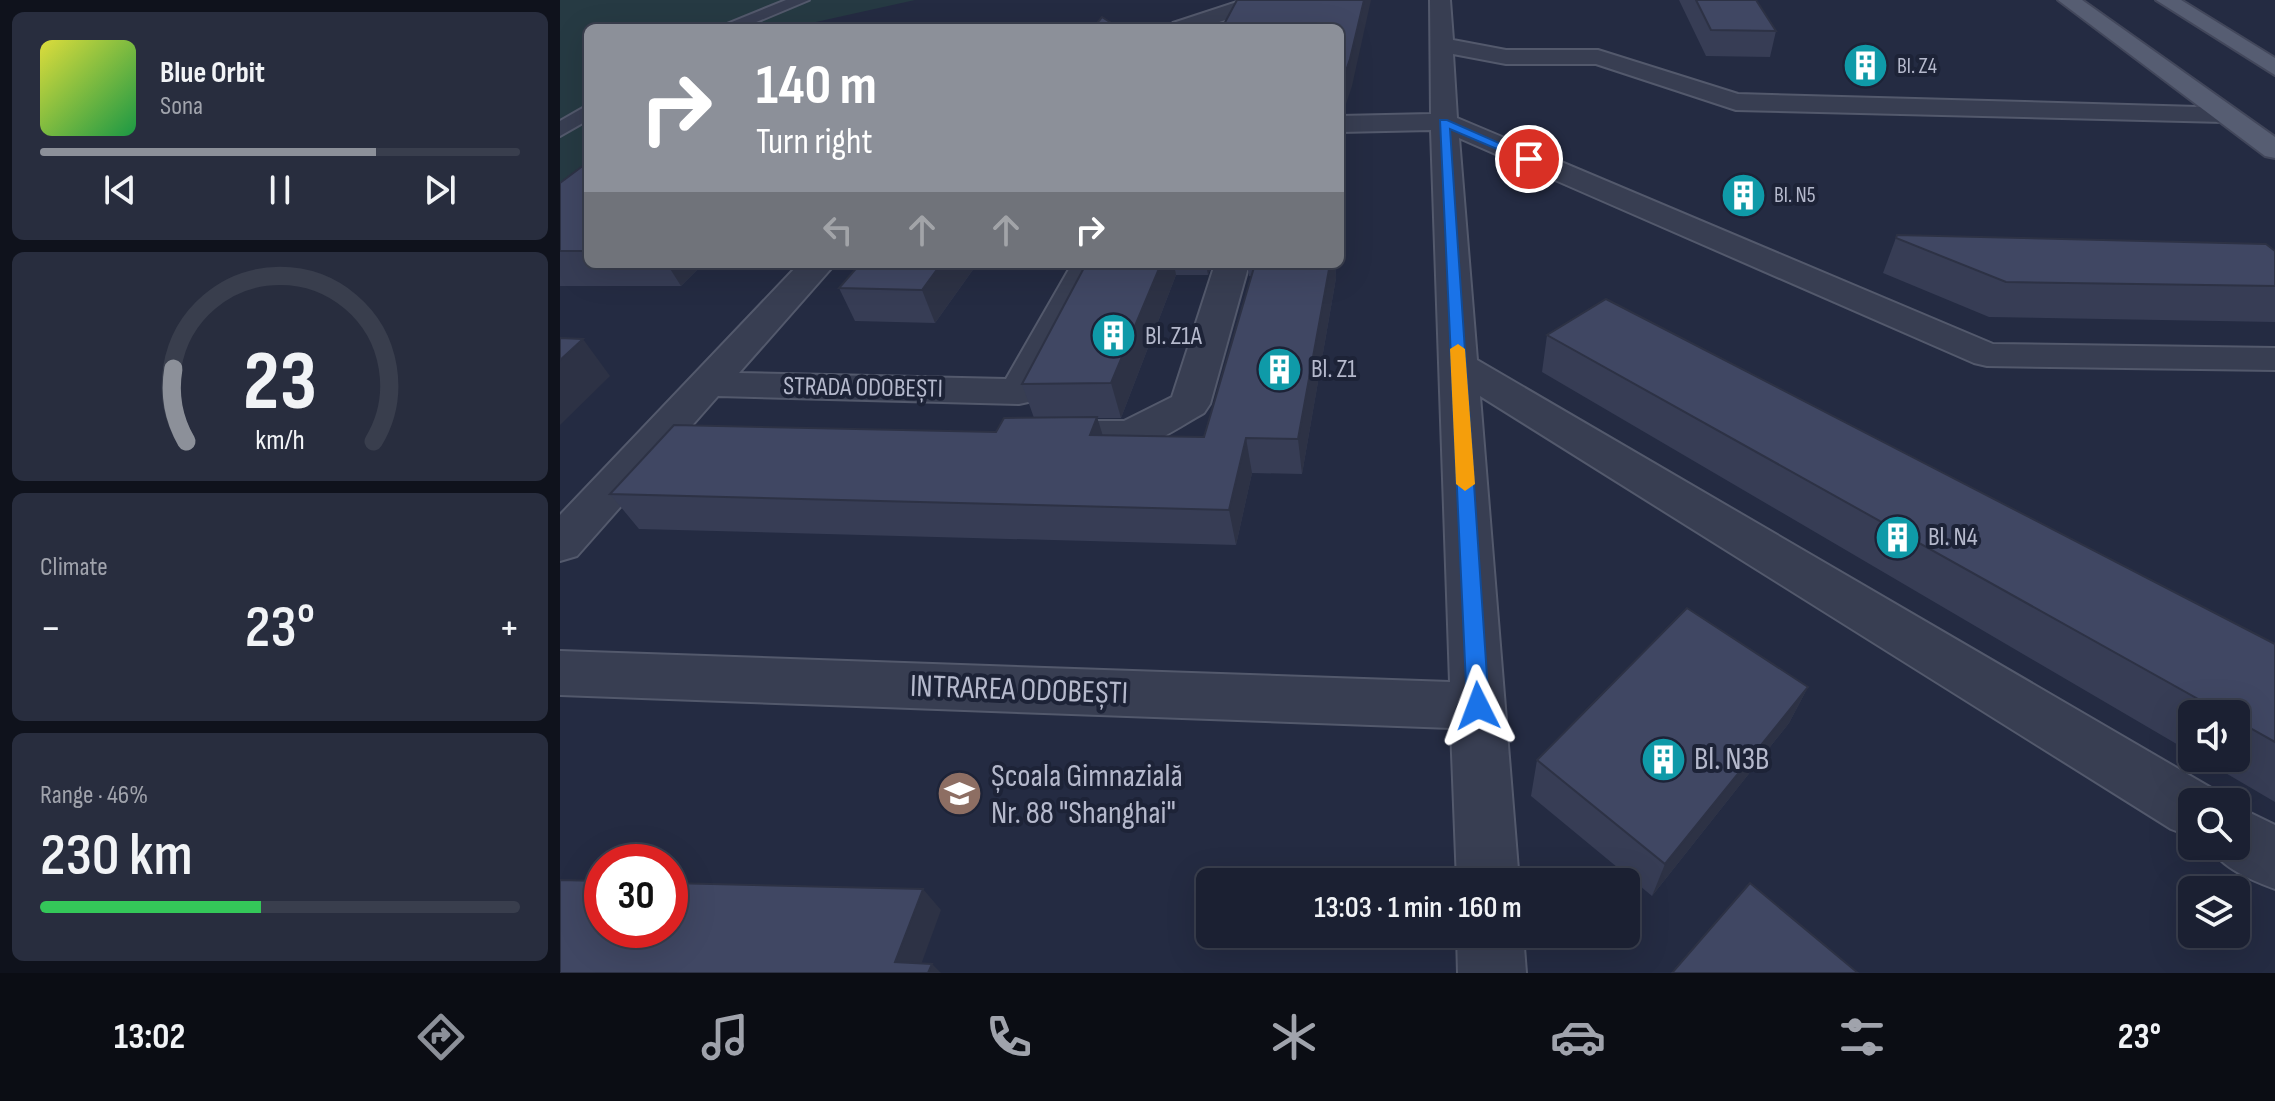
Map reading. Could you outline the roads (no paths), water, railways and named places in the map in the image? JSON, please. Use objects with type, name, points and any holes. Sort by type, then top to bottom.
[{"type":"main road","points":[[2068,0],[2275,150]]},
{"type":"main road","points":[[2166,0],[2275,68]]},
{"type":"street","points":[[737,24],[801,0]]},
{"type":"street","points":[[1193,24],[1264,0]]},
{"type":"street","points":[[1440,0],[1444,122],[1487,868]]},
{"type":"street","points":[[1441,45],[1506,57],[1598,57],[1736,102],[2224,114]]},
{"type":"street","points":[[560,130],[584,114]]},
{"type":"street","points":[[1344,124],[1444,122],[1987,355],[2275,359]]},
{"type":"street","points":[[560,544],[814,268]]},
{"type":"street","points":[[1087,268],[1004,423],[1019,433],[1131,435],[1190,404],[1231,268]]},
{"type":"street","points":[[1459,366],[2178,801]]},
{"type":"street","name":"STRADA ODOBEȘTI","points":[[707,384],[1019,392]]},
{"type":"street","name":"INTRAREA ODOBEȘTI","points":[[560,673],[1478,706]]},
{"type":"street","points":[[2250,844],[2275,859]]},
{"type":"street","points":[[1491,948],[1492,973]]},
{"type":"place","name":"Bl. Z4","points":[[1866,66]]},
{"type":"place","name":"Bl. N5","points":[[1743,195]]},
{"type":"place","name":"Bl. Z1A","points":[[1114,336]]},
{"type":"place","name":"Bl. Z1","points":[[1280,369]]},
{"type":"place","name":"Bl. N4","points":[[1897,537]]},
{"type":"place","name":"Bl. N3B","points":[[1663,759]]},
{"type":"place","name":"Școala Gimnazială Nr. 88 \"Shanghai\"","points":[[960,794]]}]
